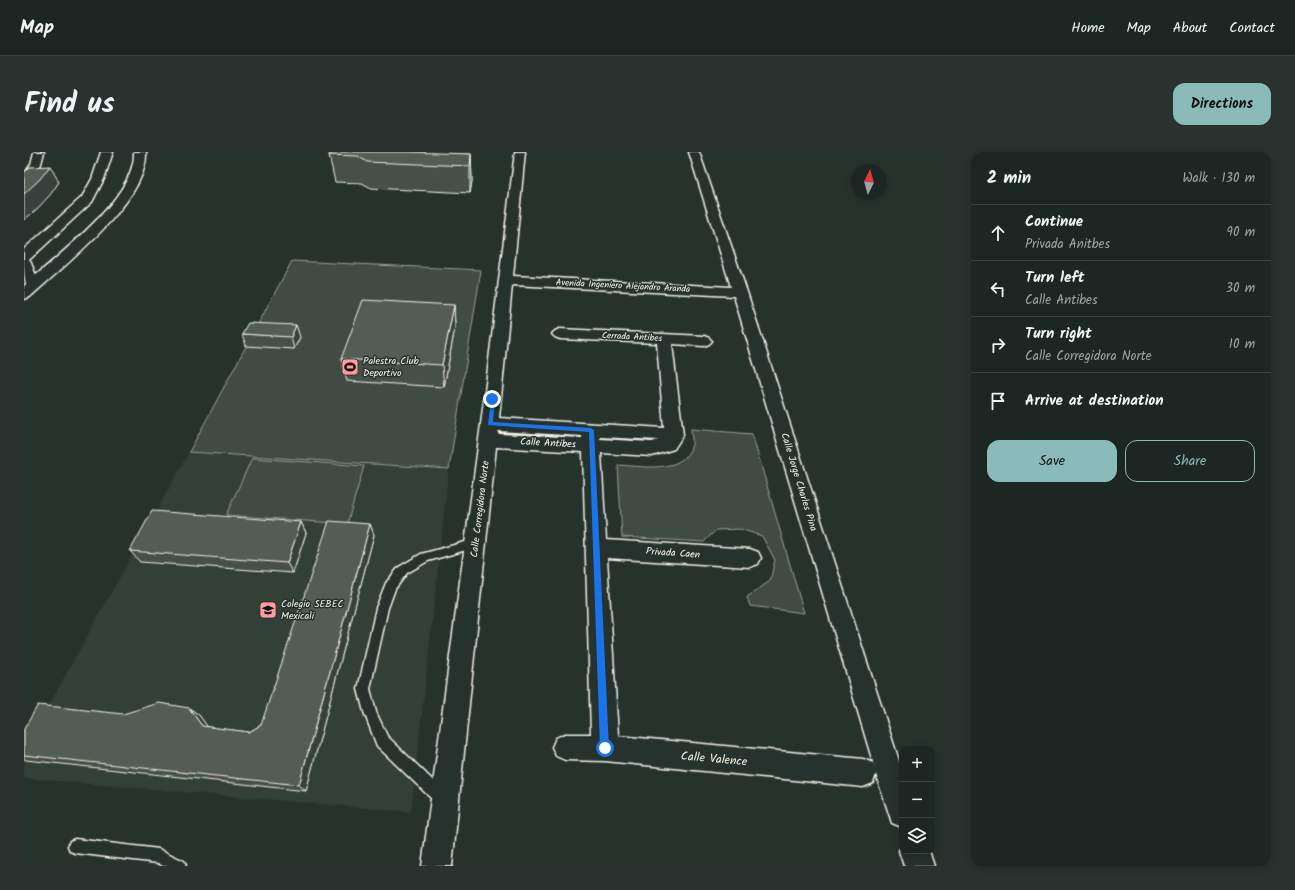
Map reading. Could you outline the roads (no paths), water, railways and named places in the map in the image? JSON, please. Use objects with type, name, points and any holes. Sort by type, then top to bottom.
[{"type":"main road","points":[[24,257],[87,199],[98,179],[107,152]]},
{"type":"main road","points":[[28,290],[85,238],[121,200],[132,183],[140,164],[140,152]]},
{"type":"street","name":"Calle Corregidora Norte","points":[[437,866],[489,432],[520,152]]},
{"type":"street","name":"Calle Jorge Charles Pina","points":[[694,152],[740,292],[899,803]]},
{"type":"street","points":[[24,164],[38,157]]},
{"type":"street","points":[[24,184],[38,157]]},
{"type":"street","points":[[24,263],[28,290]]},
{"type":"street","name":"Avenida Ingeniero Alejandro Aranda","points":[[505,280],[740,292]]},
{"type":"street","name":"Cerrada Antibes","points":[[560,334],[704,341]]},
{"type":"street","name":"Calle Antibes","points":[[489,432],[591,437],[652,449],[668,444],[674,435],[664,339]]},
{"type":"street","points":[[591,437],[605,748]]},
{"type":"street","name":"Privada Caen","points":[[596,548],[750,558]]},
{"type":"street","name":"Calle Valence","points":[[565,747],[605,748],[863,773]]},
{"type":"street","points":[[915,854],[918,866]]},
{"type":"lane","points":[[445,802],[382,741],[370,712],[364,689],[382,608],[390,586],[403,570],[425,557],[476,543]]},
{"type":"lane","points":[[75,846],[159,856],[179,866]]},
{"type":"place","name":"Palestra Club Deportivo","points":[[350,367]]},
{"type":"place","name":"Colegio SEBEC Mexicali","points":[[268,610]]}]
